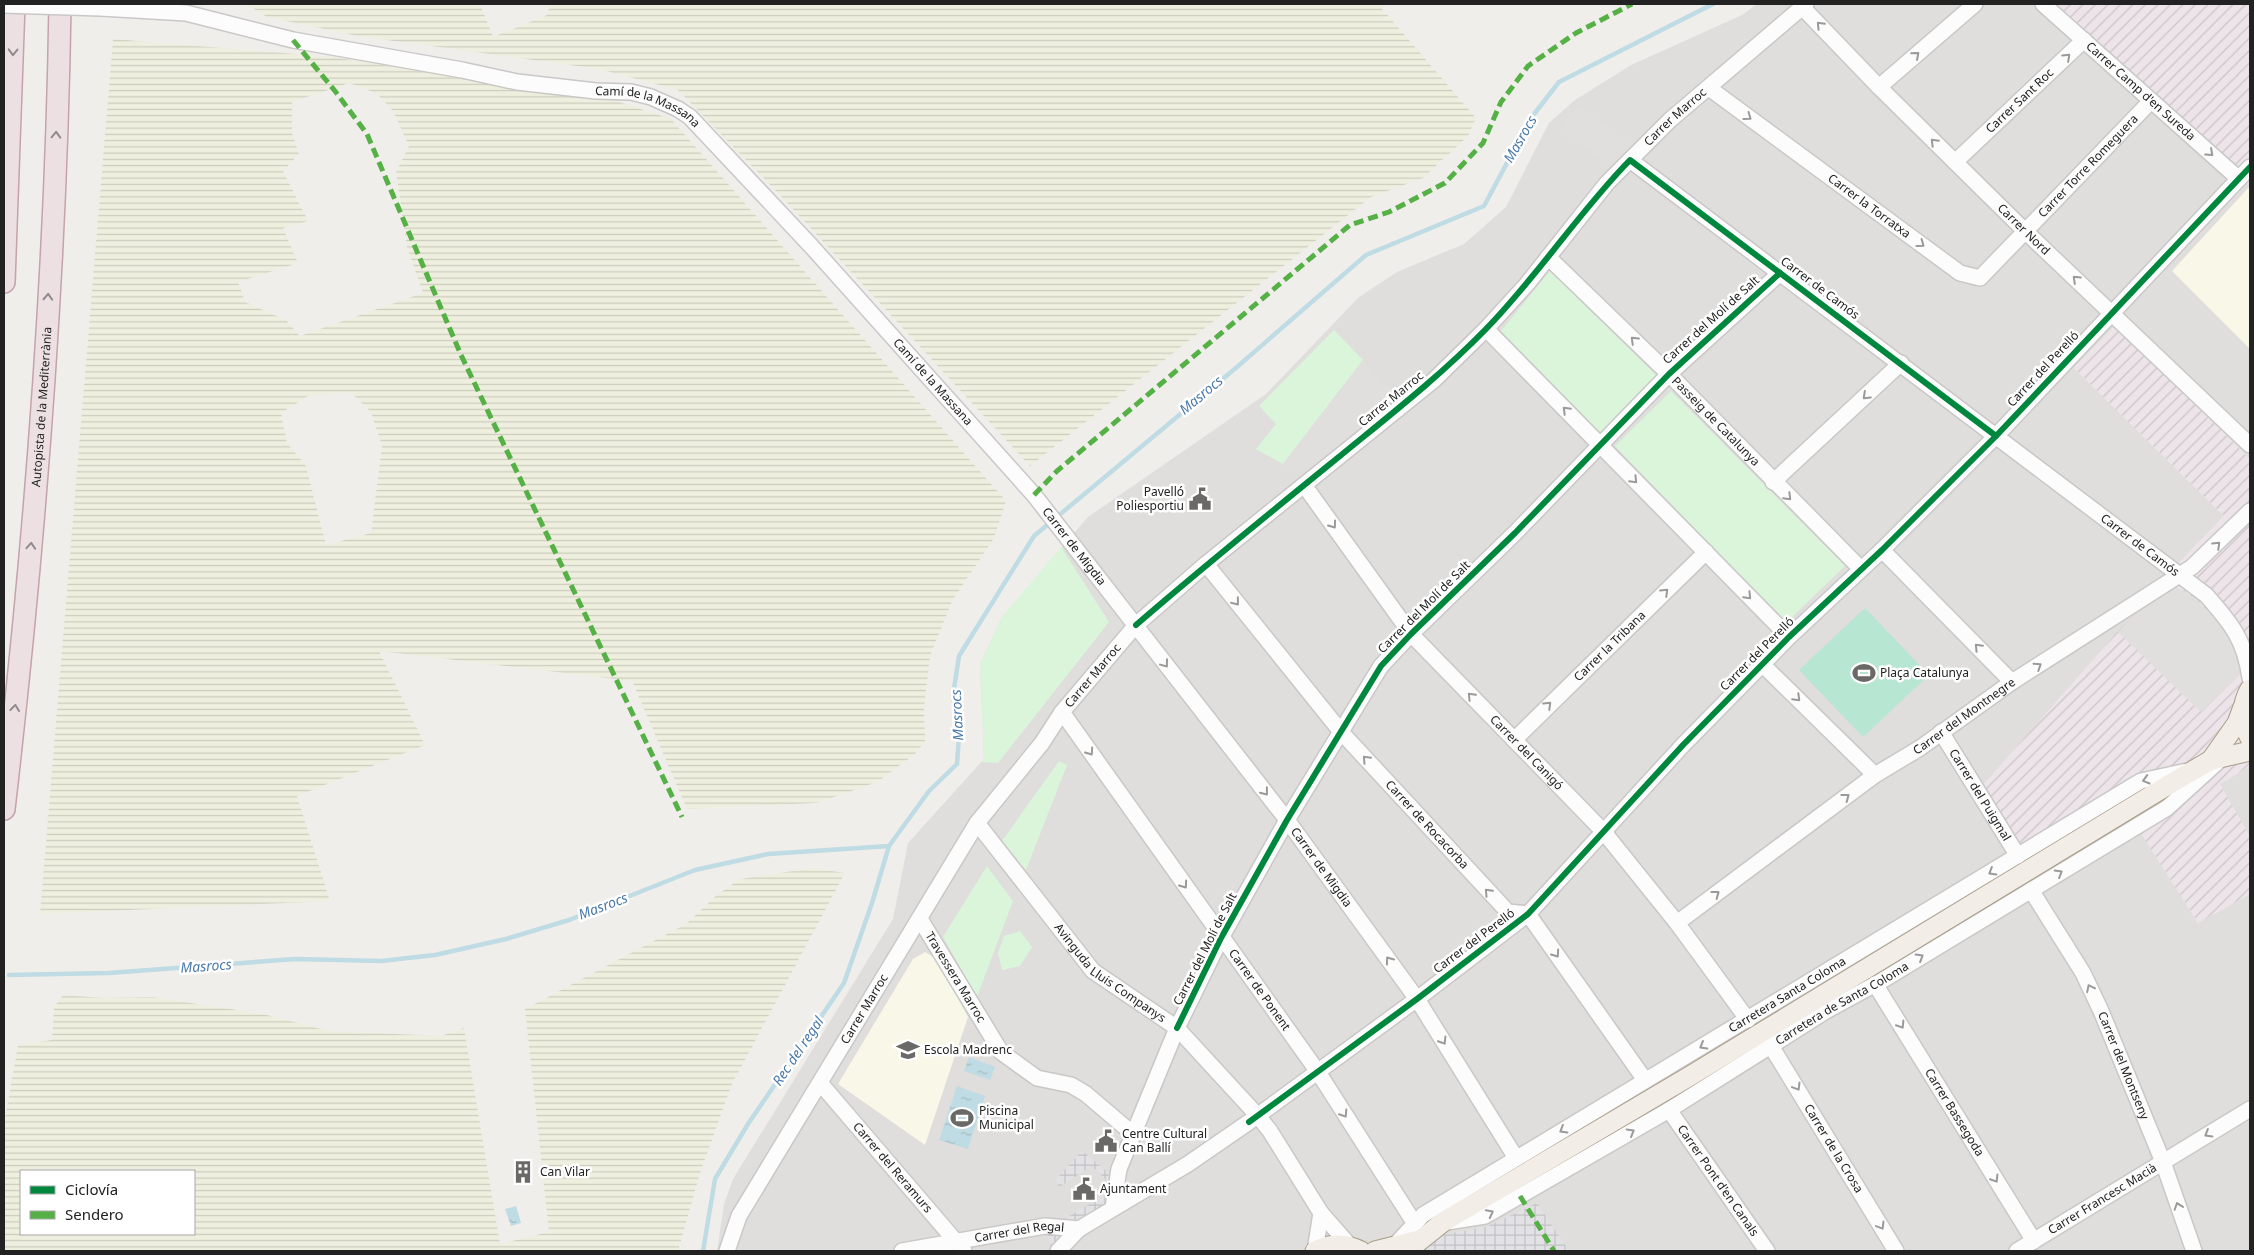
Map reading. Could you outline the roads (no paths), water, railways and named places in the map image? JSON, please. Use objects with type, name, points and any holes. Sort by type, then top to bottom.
[{"type":"highway","points":[[4,282],[14,4]]},
{"type":"highway","name":"Autopista de la Mediterrània","points":[[4,809],[27,597],[44,370],[55,162],[60,4]]},
{"type":"main road","points":[[2218,758],[2237,723],[2250,688]]},
{"type":"main road","points":[[2243,707],[2245,725],[2250,738]]},
{"type":"main road","name":"Carretera Santa Coloma","points":[[1410,1241],[1690,1076],[2009,880],[2194,770],[2218,758],[2250,751]]},
{"type":"main road","points":[[1375,1251],[1410,1241]]},
{"type":"main road","points":[[1315,1251],[1332,1245],[1355,1249]]},
{"type":"street","points":[[1880,87],[1975,4]]},
{"type":"street","name":"Carrer Camp d'en Sureda","points":[[2043,4],[2239,179]]},
{"type":"street","name":"Camí de la Massana","points":[[4,5],[186,13],[293,40],[462,70],[517,82],[588,90],[631,92],[651,96],[690,117],[812,247],[1034,496]]},
{"type":"street","name":"Carrer Nord","points":[[1804,5],[1880,87],[1955,162],[2250,445]]},
{"type":"street","name":"Carrer Marroc","points":[[726,1251],[739,1216],[821,1084],[977,823],[1042,743],[1062,712],[1136,625],[1206,564],[1434,380],[1486,330],[1527,284],[1607,184],[1630,160],[1670,120],[1804,5]]},
{"type":"street","name":"Carrer Sant Roc","points":[[1955,162],[2084,40]]},
{"type":"street","name":"Carrer la Torratxa","points":[[1709,88],[1960,273],[1980,278],[2026,232]]},
{"type":"street","name":"Carrer Torre Romeguera","points":[[2026,232],[2150,100]]},
{"type":"street","name":"Carrer de Camós","points":[[1630,160],[1901,362],[2180,574],[2206,595],[2236,630],[2250,642]]},
{"type":"street","name":"Carrer del Perelló","points":[[1058,1251],[1079,1229],[1188,1164],[1253,1119],[1417,999],[1528,914],[1603,831],[1788,637],[1882,550],[1996,436],[2111,312],[2250,167]]},
{"type":"street","name":"Passeig de Catalunya","points":[[1548,257],[1669,374],[1773,482],[1861,569]]},
{"type":"street","name":"Carrer del Molí de Salt","points":[[1112,1208],[1118,1169],[1177,1028],[1221,938],[1287,820],[1342,733],[1381,666],[1411,634],[1515,533],[1669,374],[1780,273]]},
{"type":"street","points":[[1486,330],[1788,637]]},
{"type":"street","points":[[1773,482],[1901,362]]},
{"type":"street","name":"Carrer del Canigó","points":[[1304,485],[1411,634],[1603,831],[1677,923],[1748,1020]]},
{"type":"street","name":"Carrer de Migdia","points":[[1034,496],[1287,820],[1417,999],[1516,1158]]},
{"type":"street","name":"Carrer del Montnegre","points":[[1677,923],[1875,775],[1920,748],[2012,682],[2180,574],[2205,556],[2250,511]]},
{"type":"street","points":[[1882,550],[2012,682]]},
{"type":"street","name":"Carrer la Tribana","points":[[1514,740],[1706,552]]},
{"type":"street","name":"Carrer de Rocacorba","points":[[1206,564],[1342,733],[1508,912],[1528,914]]},
{"type":"street","name":"Carrer de Camós","points":[[2236,630],[2247,659],[2250,678]]},
{"type":"street","points":[[1762,664],[1875,775]]},
{"type":"street","name":"Carrer de Ponent","points":[[1062,712],[1318,1072],[1410,1241]]},
{"type":"street","name":"Carrer del Puigmal","points":[[1942,732],[2018,856]]},
{"type":"street","name":"Carretera de Santa Coloma","points":[[1443,1222],[1485,1216],[1669,1110],[2167,808],[2218,758]]},
{"type":"street","name":"Carretera Santa Coloma","points":[[1410,1241],[1424,1215],[2141,781],[2194,770]]},
{"type":"street","name":"Avinguda Lluis Companys","points":[[977,823],[1093,972],[1177,1028],[1253,1119],[1270,1130],[1321,1213],[1355,1249]]},
{"type":"street","name":"Carrer del Montseny","points":[[2031,890],[2094,996],[2162,1162],[2194,1251]]},
{"type":"street","points":[[1528,914],[1645,1080]]},
{"type":"street","name":"Travessera Marroc","points":[[920,919],[1001,1052],[1037,1078],[1071,1085],[1086,1094],[1133,1134]]},
{"type":"street","name":"Carrer Bassegoda","points":[[1875,984],[2034,1241]]},
{"type":"street","name":"Carrer de la Crosa","points":[[1772,1046],[1896,1251]]},
{"type":"street","name":"Carrer del Reramurs","points":[[821,1084],[959,1246]]},
{"type":"street","name":"Carrer Francesc Macià","points":[[2017,1251],[2250,1109]]},
{"type":"street","name":"Carrer Pont d'en Canals","points":[[1669,1110],[1767,1251]]},
{"type":"street","points":[[1315,1251],[1321,1213]]},
{"type":"street","name":"Carrer del Regal","points":[[902,1251],[959,1246],[1045,1226],[1079,1229]]},
{"type":"water","points":[[969,1057],[995,1067],[990,1080],[964,1071]]},
{"type":"water","name":"Piscina Municipal","points":[[957,1086],[985,1096],[968,1149],[939,1140]]},
{"type":"water","points":[[516,1206],[521,1223],[511,1226],[505,1209]]},
{"type":"waterway","name":"Masrocs","points":[[9,975],[109,973],[295,959],[381,961],[435,955],[506,939],[569,920],[695,870],[768,854],[889,846],[929,791],[957,764],[959,736],[953,695],[959,656],[1034,536],[1237,367],[1366,255],[1484,206],[1531,118],[1559,82],[1713,4]]},
{"type":"waterway","name":"Rec del regal","points":[[703,1251],[715,1179],[748,1124],[844,983],[872,903],[889,846]]},
{"type":"place","name":"Pavelló Poliesportiu","points":[[1200,499]]},
{"type":"place","name":"Plaça Catalunya","points":[[1864,673]]},
{"type":"place","name":"Escola Madrenc","points":[[908,1050]]},
{"type":"place","name":"Piscina Municipal","points":[[962,1118]]},
{"type":"place","name":"Centre Cultural Can Ballí","points":[[1106,1141]]},
{"type":"place","name":"Can Vilar","points":[[523,1172]]},
{"type":"place","name":"Ajuntament","points":[[1084,1189]]}]
